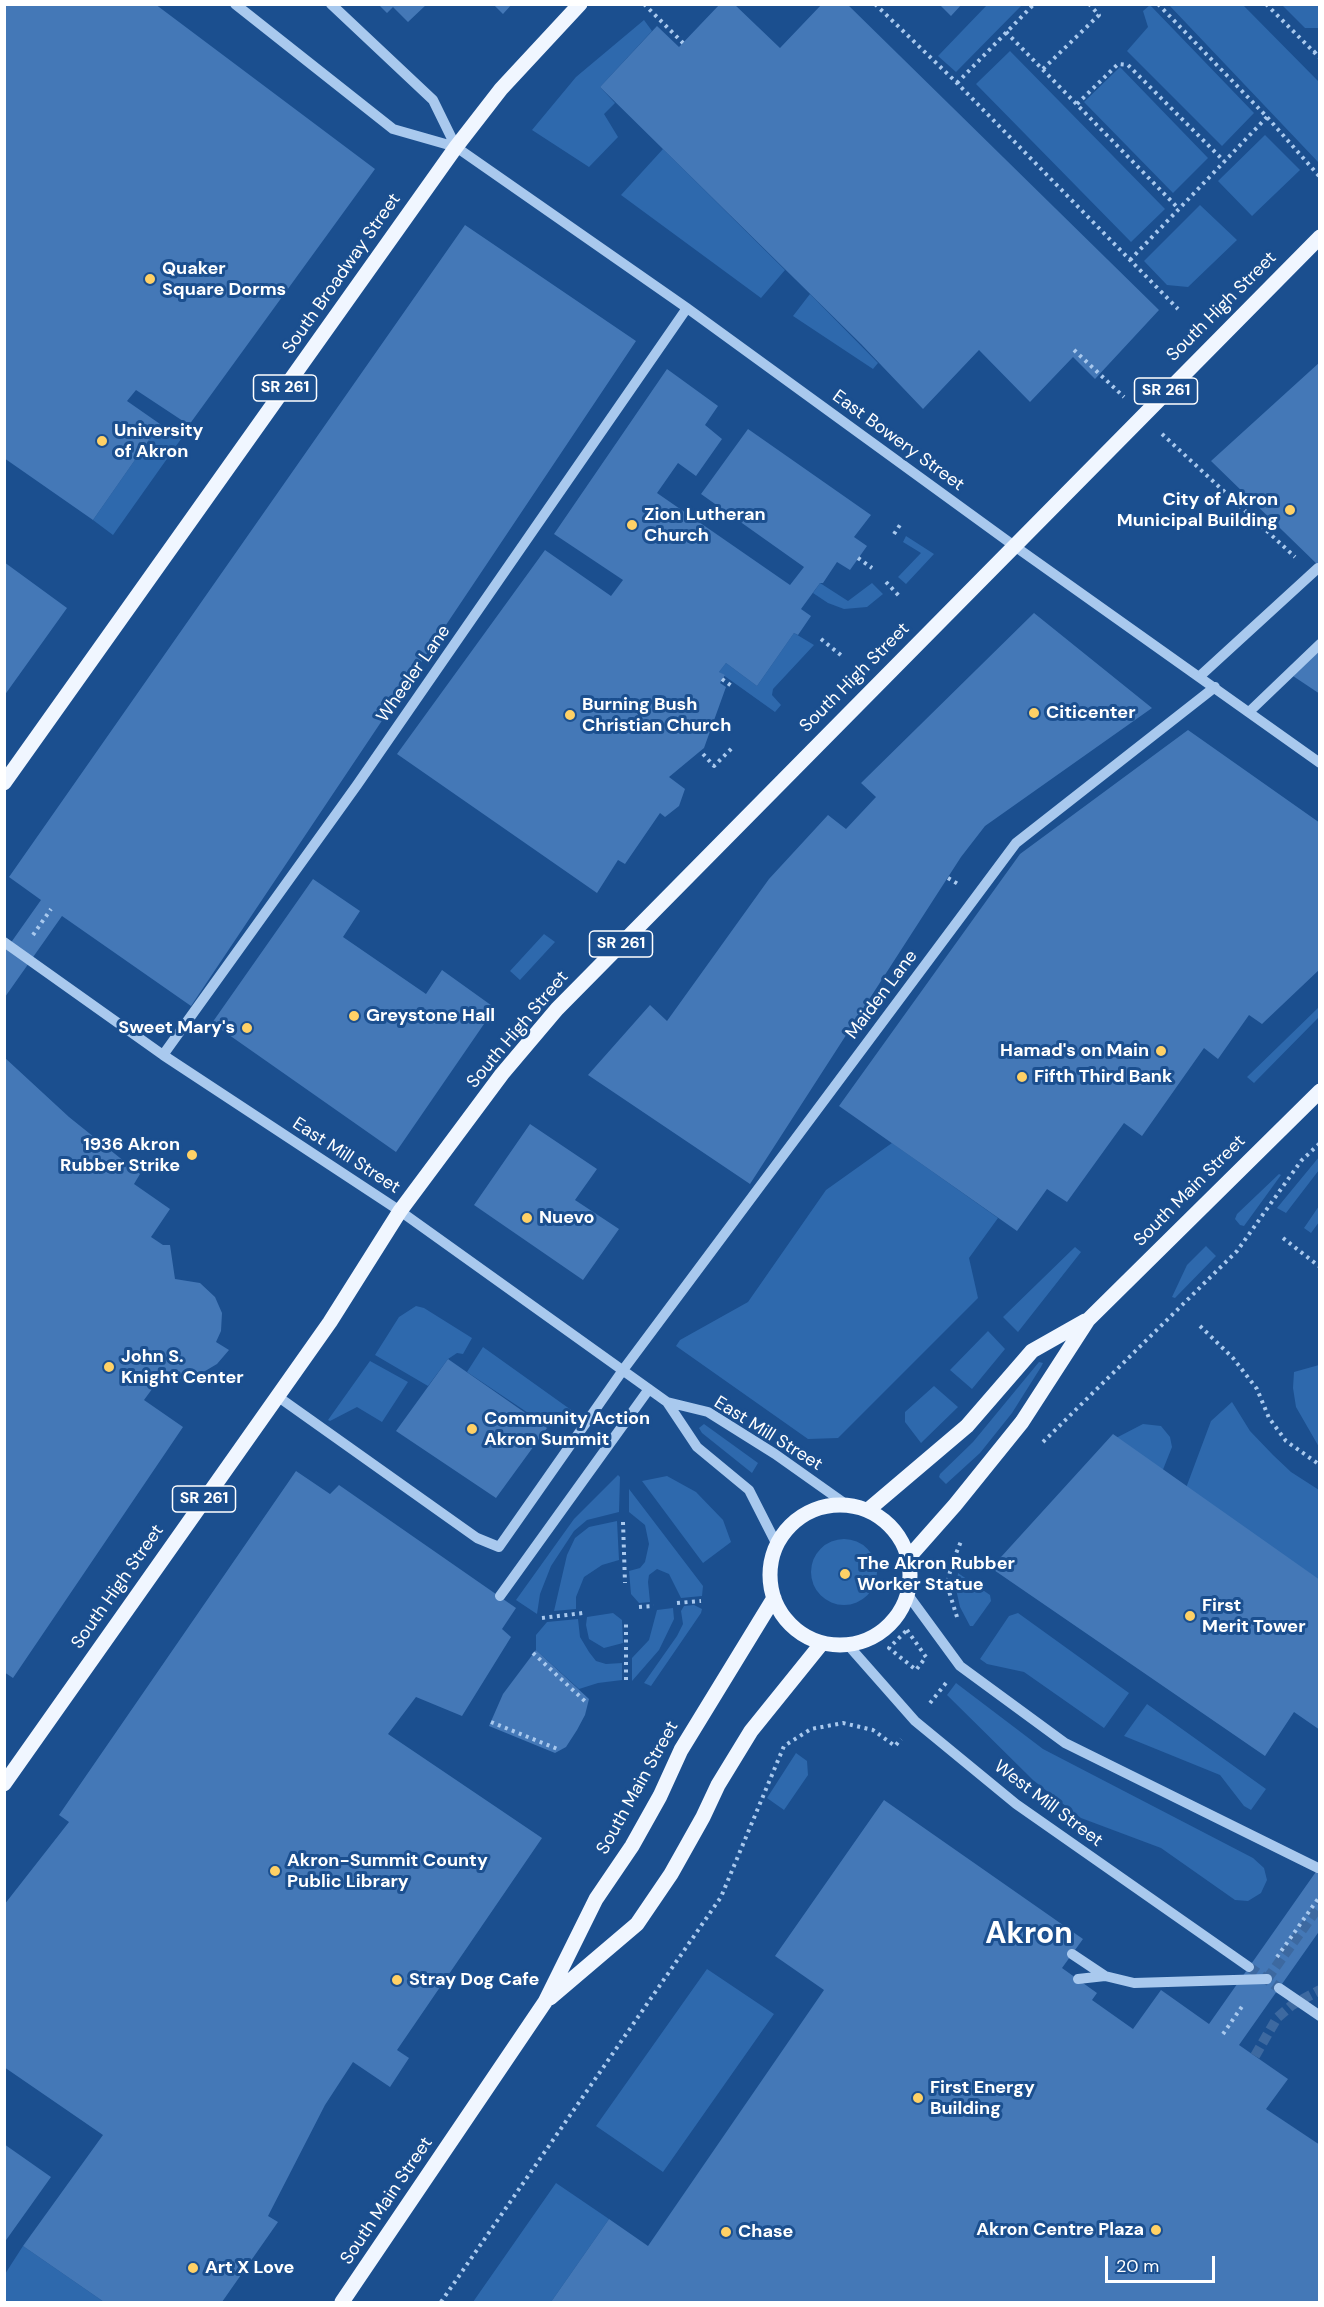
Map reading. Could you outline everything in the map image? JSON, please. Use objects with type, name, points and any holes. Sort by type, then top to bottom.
[{"type":"main road","name":"South Broadway Street","points":[[4,783],[456,147],[501,89],[579,4]]},
{"type":"main road","name":"South High Street","points":[[4,1784],[330,1322],[400,1211],[502,1074],[557,1009],[1013,545],[1316,246]]},
{"type":"main road","name":"South Main Street","points":[[909,1557],[955,1505],[1022,1422],[1088,1320],[1320,1090]]},
{"type":"main road","name":"South Main Street","points":[[868,1510],[967,1426],[1032,1351],[1088,1320]]},
{"type":"main road","points":[[847,1505],[868,1510],[886,1522],[900,1538],[909,1557],[908,1595],[899,1614],[885,1629],[868,1640],[848,1645],[822,1643],[801,1633],[784,1618],[774,1598],[770,1580],[771,1562],[777,1545],[788,1527],[805,1514],[825,1506],[847,1505]]},
{"type":"main road","name":"South Main Street","points":[[342,2302],[545,2002],[596,1899],[632,1846],[660,1796],[681,1750],[774,1598]]},
{"type":"main road","name":"South Main Street","points":[[545,2002],[637,1924],[671,1874],[718,1785],[751,1731],[822,1643]]},
{"type":"street","name":"East Bowery Street","points":[[235,4],[393,129],[456,147],[687,308],[1013,545],[1320,763]]},
{"type":"street","name":"East Bowery Street","points":[[331,4],[433,100],[456,147]]},
{"type":"street","name":"Wheeler Lane","points":[[163,1055],[363,775],[687,308]]},
{"type":"street","points":[[1200,676],[1318,568]]},
{"type":"street","points":[[1249,712],[1320,644]]},
{"type":"street","name":"Maiden Lane","points":[[277,1396],[477,1538],[499,1547],[623,1370],[1016,843],[1215,687]]},
{"type":"street","name":"East Mill Street","points":[[4,942],[163,1055],[400,1211],[667,1402],[697,1447],[749,1490],[777,1545]]},
{"type":"street","points":[[500,1596],[650,1389]]},
{"type":"street","name":"East Mill Street","points":[[667,1402],[708,1412],[775,1454],[847,1505]]},
{"type":"street","points":[[908,1595],[960,1666],[1065,1743],[1318,1868]]},
{"type":"street","name":"West Mill Street","points":[[848,1645],[915,1721],[1016,1804],[1249,1967]]},
{"type":"street","points":[[1072,1954],[1106,1976],[1134,1983],[1267,1979]]},
{"type":"street","points":[[1078,1979],[1106,1976]]},
{"type":"street","points":[[1279,1988],[1318,2016]]},
{"type":"path","points":[[644,4],[683,43]]},
{"type":"path","points":[[875,4],[957,83],[1178,309]]},
{"type":"path","points":[[957,83],[1034,4]]},
{"type":"path","points":[[1043,69],[1099,15],[1089,4]]},
{"type":"path","points":[[1158,4],[1267,117],[1320,177]]},
{"type":"path","points":[[1266,4],[1320,58]]},
{"type":"path","points":[[1006,32],[1179,209]]},
{"type":"path","points":[[1314,53],[1320,48]]},
{"type":"path","points":[[1077,104],[1118,64],[1128,65],[1224,161]]},
{"type":"path","points":[[1130,260],[1267,117]]},
{"type":"path","points":[[1074,350],[1126,399]]},
{"type":"path","points":[[1160,432],[1303,565]]},
{"type":"path","points":[[894,534],[900,525]]},
{"type":"path","points":[[858,558],[872,568]]},
{"type":"path","points":[[886,582],[900,597]]},
{"type":"path","points":[[821,639],[843,656]]},
{"type":"path","points":[[722,679],[733,687]]},
{"type":"path","points":[[703,754],[714,766],[732,748]]},
{"type":"path","points":[[1036,1449],[1237,1251],[1301,1161],[1320,1143]]},
{"type":"path","points":[[1283,1238],[1320,1267]]},
{"type":"path","points":[[1200,1326],[1233,1358],[1257,1389],[1269,1418],[1286,1442],[1320,1465]]},
{"type":"path","points":[[623,1522],[625,1583]]},
{"type":"path","points":[[960,1623],[947,1585],[952,1563],[966,1530]]},
{"type":"path","points":[[677,1603],[701,1602]]},
{"type":"path","points":[[639,1607],[654,1606]]},
{"type":"path","points":[[542,1618],[582,1613]]},
{"type":"path","points":[[626,1622],[626,1680]]},
{"type":"path","points":[[907,1630],[925,1655],[926,1658],[916,1670],[912,1669],[890,1648],[907,1630]]},
{"type":"path","points":[[533,1653],[588,1704]]},
{"type":"path","points":[[441,2302],[721,1897],[784,1746],[811,1729],[843,1723],[873,1730],[895,1746],[960,1666]]},
{"type":"path","points":[[491,1722],[560,1750]]},
{"type":"shaded area","points":[[987,5],[1022,5],[956,72],[938,56]]},
{"type":"shaded area","points":[[1150,5],[1254,113],[1222,146],[1127,51],[1148,27],[1143,11]]},
{"type":"shaded area","points":[[1169,5],[1243,5],[1319,82],[1319,163]]},
{"type":"shaded area","points":[[1282,5],[1319,5],[1319,28],[1305,28]]},
{"type":"shaded area","points":[[644,20],[652,31],[600,87],[615,103],[604,114],[618,137],[589,167],[532,130],[576,77]]},
{"type":"shaded area","points":[[1010,51],[1165,209],[1131,242],[976,84]]},
{"type":"shaded area","points":[[1120,67],[1208,158],[1173,193],[1084,102]]},
{"type":"shaded area","points":[[1265,135],[1300,170],[1252,216],[1218,181]]},
{"type":"shaded area","points":[[663,149],[785,270],[761,298],[621,195]]},
{"type":"shaded area","points":[[1200,205],[1237,240],[1188,287],[1167,285],[1144,261]]},
{"type":"shaded area","points":[[810,294],[878,363],[873,369],[793,316]]},
{"type":"shaded area","points":[[160,424],[181,439],[113,535],[93,520]]},
{"type":"shaded area","points":[[906,536],[934,554],[906,584],[898,577],[921,553],[903,542]]},
{"type":"shaded area","points":[[820,583],[848,601],[872,583],[883,594],[867,607],[844,609],[828,603],[813,593]]},
{"type":"shaded area","points":[[794,633],[814,645],[773,689],[772,695],[781,705],[775,712],[719,672],[726,663],[757,686]]},
{"type":"shaded area","points":[[544,934],[555,942],[520,980],[510,971]]},
{"type":"shaded area","points":[[1319,1007],[1319,1017],[1254,1083],[1247,1077]]},
{"type":"shaded area","points":[[892,1143],[998,1218],[969,1258],[978,1298],[838,1438],[808,1439],[676,1346],[680,1340],[748,1302],[826,1190]]},
{"type":"shaded area","points":[[1319,1157],[1319,1170],[1286,1213],[1277,1208]]},
{"type":"shaded area","points":[[1279,1174],[1281,1175],[1244,1226],[1240,1225],[1235,1219],[1237,1214]]},
{"type":"shaded area","points":[[1319,1206],[1319,1222],[1311,1233],[1304,1228]]},
{"type":"shaded area","points":[[1206,1246],[1216,1256],[1175,1298],[1172,1297],[1187,1265]]},
{"type":"shaded area","points":[[1075,1247],[1081,1252],[1018,1332],[1003,1317]]},
{"type":"shaded area","points":[[416,1306],[424,1308],[472,1338],[463,1354],[457,1353],[448,1359],[428,1386],[375,1355],[399,1317]]},
{"type":"shaded area","points":[[988,1331],[1005,1349],[972,1389],[950,1370]]},
{"type":"shaded area","points":[[483,1347],[574,1412],[562,1427],[546,1425],[467,1372]]},
{"type":"shaded area","points":[[370,1361],[408,1382],[382,1422],[357,1407],[328,1420]]},
{"type":"shaded area","points":[[1039,1362],[1043,1363],[1012,1413],[980,1453],[946,1484],[939,1477],[940,1474],[973,1442]]},
{"type":"shaded area","points":[[1319,1365],[1319,1447],[1296,1407],[1293,1388],[1294,1372]]},
{"type":"shaded area","points":[[934,1386],[958,1407],[921,1443],[905,1422],[905,1412]]},
{"type":"shaded area","points":[[1232,1402],[1250,1431],[1273,1455],[1291,1472],[1319,1490],[1319,1580],[1186,1488],[1211,1421]]},
{"type":"shaded area","points":[[704,1424],[758,1463],[752,1473],[702,1433],[699,1428]]},
{"type":"shaded area","points":[[1143,1424],[1161,1426],[1170,1437],[1172,1447],[1162,1472],[1116,1438]]},
{"type":"shaded area","points":[[618,1475],[620,1477],[619,1512],[587,1520],[574,1531],[551,1566],[540,1594],[537,1614],[516,1600],[574,1519]]},
{"type":"shaded area","points":[[667,1476],[696,1492],[723,1520],[731,1542],[703,1563],[642,1481]]},
{"type":"shaded area","points":[[629,1489],[703,1586],[702,1596],[681,1598],[669,1574],[657,1569],[649,1575],[650,1602],[639,1603],[631,1594],[629,1571],[640,1568],[645,1562],[649,1544],[645,1525],[629,1512]]},
{"type":"shaded area","points":[[617,1521],[619,1560],[602,1565],[584,1577],[576,1597],[576,1609],[554,1611],[567,1555],[575,1538],[589,1527]]},
{"type":"shaded area","points":[[844,1539],[857,1542],[867,1549],[874,1559],[877,1572],[874,1585],[867,1595],[857,1602],[844,1605],[831,1602],[821,1595],[814,1585],[811,1572],[814,1559],[821,1549],[831,1542]]},
{"type":"shaded area","points":[[958,1573],[990,1595],[991,1601],[973,1626],[970,1626],[960,1607],[956,1589]]},
{"type":"shaded area","points":[[694,1605],[702,1609],[701,1613],[651,1686],[644,1683],[677,1636],[683,1624],[681,1611],[684,1606]]},
{"type":"shaded area","points":[[673,1608],[674,1619],[659,1650],[632,1681],[632,1658],[649,1640],[657,1610]]},
{"type":"shaded area","points":[[613,1613],[622,1620],[623,1643],[604,1648],[589,1639],[587,1617]]},
{"type":"shaded area","points":[[1018,1613],[1129,1693],[1104,1728],[1024,1672],[987,1664],[980,1659],[1009,1616]]},
{"type":"shaded area","points":[[578,1619],[580,1637],[589,1652],[596,1661],[606,1664],[622,1663],[622,1680],[598,1683],[579,1689],[536,1650],[536,1635],[547,1622]]},
{"type":"shaded area","points":[[956,1683],[1043,1749],[1253,1858],[1264,1868],[1267,1880],[1261,1893],[1248,1901],[1235,1900],[1161,1848],[1081,1818],[1033,1780],[947,1695]]},
{"type":"shaded area","points":[[1147,1704],[1266,1789],[1251,1810],[1244,1806],[1220,1775],[1124,1736]]},
{"type":"shaded area","points":[[796,1753],[807,1761],[808,1775],[784,1810],[767,1798]]},
{"type":"shaded area","points":[[707,1969],[774,2014],[663,2172],[596,2126]]},
{"type":"shaded area","points":[[556,2183],[609,2219],[551,2302],[473,2302]]},
{"type":"shaded area","points":[[23,2246],[104,2302],[5,2302],[5,2274]]},
{"type":"building","name":"University of Akron","points":[[4,4],[155,4],[375,169],[189,425],[136,390],[127,401],[160,424],[93,520],[4,458]]},
{"type":"building","points":[[378,4],[427,4],[408,22],[393,7],[387,13]]},
{"type":"building","points":[[493,4],[512,4],[503,14]]},
{"type":"building","points":[[720,4],[734,4],[780,48],[822,4],[847,4],[1159,310],[1095,379],[1073,357],[1030,402],[979,350],[923,409],[861,344],[600,87],[657,26],[679,47]]},
{"type":"building","points":[[939,4],[962,4],[951,16]]},
{"type":"building","points":[[465,225],[636,341],[191,1006],[62,916],[5,997],[5,951],[41,900],[9,877]]},
{"type":"building","name":"City of Akron Municipal Building","points":[[1320,362],[1320,567],[1211,461]]},
{"type":"building","points":[[667,369],[718,406],[705,425],[722,439],[696,476],[678,463],[657,493],[790,585],[804,567],[701,494],[748,429],[871,515],[854,537],[867,546],[850,570],[837,562],[823,583],[820,583],[801,609],[811,616],[798,635],[794,633],[757,686],[726,663],[719,672],[725,675],[720,683],[726,687],[704,748],[669,777],[685,789],[679,806],[665,817],[660,813],[625,864],[618,860],[597,893],[397,754],[545,550],[611,596],[623,580],[554,534]]},
{"type":"building","points":[[4,562],[67,608],[4,696]]},
{"type":"building","points":[[1034,613],[1152,708],[985,826],[961,857],[750,1184],[588,1075],[650,1005],[667,1021],[769,879],[828,815],[846,829],[876,797],[861,783]]},
{"type":"building","points":[[1320,650],[1320,694],[1293,676]]},
{"type":"building","points":[[1188,730],[1320,823],[1320,969],[1262,1024],[1249,1015],[1218,1059],[1204,1048],[1142,1136],[1124,1123],[1067,1202],[1047,1189],[1017,1231],[839,1106],[1020,854]]},
{"type":"building","name":"Greystone Hall","points":[[313,879],[360,911],[343,937],[426,994],[442,970],[495,1008],[396,1152],[212,1023]]},
{"type":"building","name":"John S. Knight Center","points":[[4,1057],[69,1117],[140,1174],[134,1184],[170,1209],[151,1237],[163,1245],[170,1245],[175,1279],[200,1283],[215,1297],[222,1313],[221,1331],[216,1342],[229,1350],[217,1364],[195,1377],[158,1381],[144,1400],[183,1427],[13,1678],[4,1672]]},
{"type":"building","points":[[530,1124],[597,1169],[575,1200],[619,1229],[583,1280],[474,1205]]},
{"type":"building","name":"Community Action Akron Summit","points":[[448,1359],[547,1428],[496,1498],[396,1431]]},
{"type":"building","name":"First Merit Tower","points":[[1113,1434],[1320,1580],[1320,1730],[1294,1712],[1265,1756],[991,1568]]},
{"type":"building","name":"Akron-Summit County Public Library","points":[[296,1471],[330,1494],[339,1485],[516,1608],[502,1629],[511,1637],[462,1716],[416,1697],[388,1734],[542,1838],[397,2050],[409,2058],[390,2087],[353,2062],[325,2105],[268,2216],[278,2222],[222,2302],[104,2302],[23,2246],[103,2135],[4,2067],[4,1905],[69,1822],[59,1815]]},
{"type":"building","points":[[536,1650],[589,1699],[585,1715],[577,1730],[566,1747],[555,1753],[489,1726],[503,1694]]},
{"type":"building","points":[[884,1800],[1083,1939],[1062,1968],[1097,1993],[1092,2000],[1133,2029],[1161,1990],[1209,2024],[1320,1866],[1320,1930],[1239,2045],[1288,2079],[1266,2109],[1320,2145],[1320,2302],[551,2302],[609,2219],[648,2246],[824,1990],[775,1956]]},
{"type":"building","points":[[4,2144],[51,2177],[4,2243]]},
{"type":"tunnel","points":[[1267,1979],[1320,1905]]},
{"type":"tunnel","points":[[1249,1967],[1279,1988]]},
{"type":"tunnel","points":[[1255,2056],[1277,2018],[1292,2005],[1320,1990]]},
{"type":"place","name":"Quaker Square Dorms","points":[[150,279]]},
{"type":"place","name":"University of Akron","points":[[102,441]]},
{"type":"place","name":"City of Akron Municipal Building","points":[[1290,510]]},
{"type":"place","name":"Zion Lutheran Church","points":[[632,525]]},
{"type":"place","name":"Citicenter","points":[[1034,713]]},
{"type":"place","name":"Burning Bush Christian Church","points":[[570,715]]},
{"type":"place","name":"Greystone Hall","points":[[354,1016]]},
{"type":"place","name":"Sweet Mary's","points":[[247,1028]]},
{"type":"place","name":"Hamad's on Main","points":[[1161,1051]]},
{"type":"place","name":"Fifth Third Bank","points":[[1022,1077]]},
{"type":"place","name":"1936 Akron Rubber Strike","points":[[192,1155]]},
{"type":"place","name":"Nuevo","points":[[527,1218]]},
{"type":"place","name":"John S. Knight Center","points":[[109,1367]]},
{"type":"place","name":"Community Action Akron Summit","points":[[472,1429]]},
{"type":"place","name":"The Akron Rubber Worker Statue","points":[[845,1574]]},
{"type":"place","name":"First Merit Tower","points":[[1190,1616]]},
{"type":"place","name":"Akron-Summit County Public Library","points":[[275,1871]]},
{"type":"place","name":"Stray Dog Cafe","points":[[397,1980]]},
{"type":"place","name":"First Energy Building","points":[[918,2098]]},
{"type":"place","name":"Akron Centre Plaza","points":[[1156,2230]]},
{"type":"place","name":"Chase","points":[[726,2232]]},
{"type":"place","name":"Art X Love","points":[[193,2268]]},
{"type":"district","name":"Akron","points":[[1029,1935]]}]
